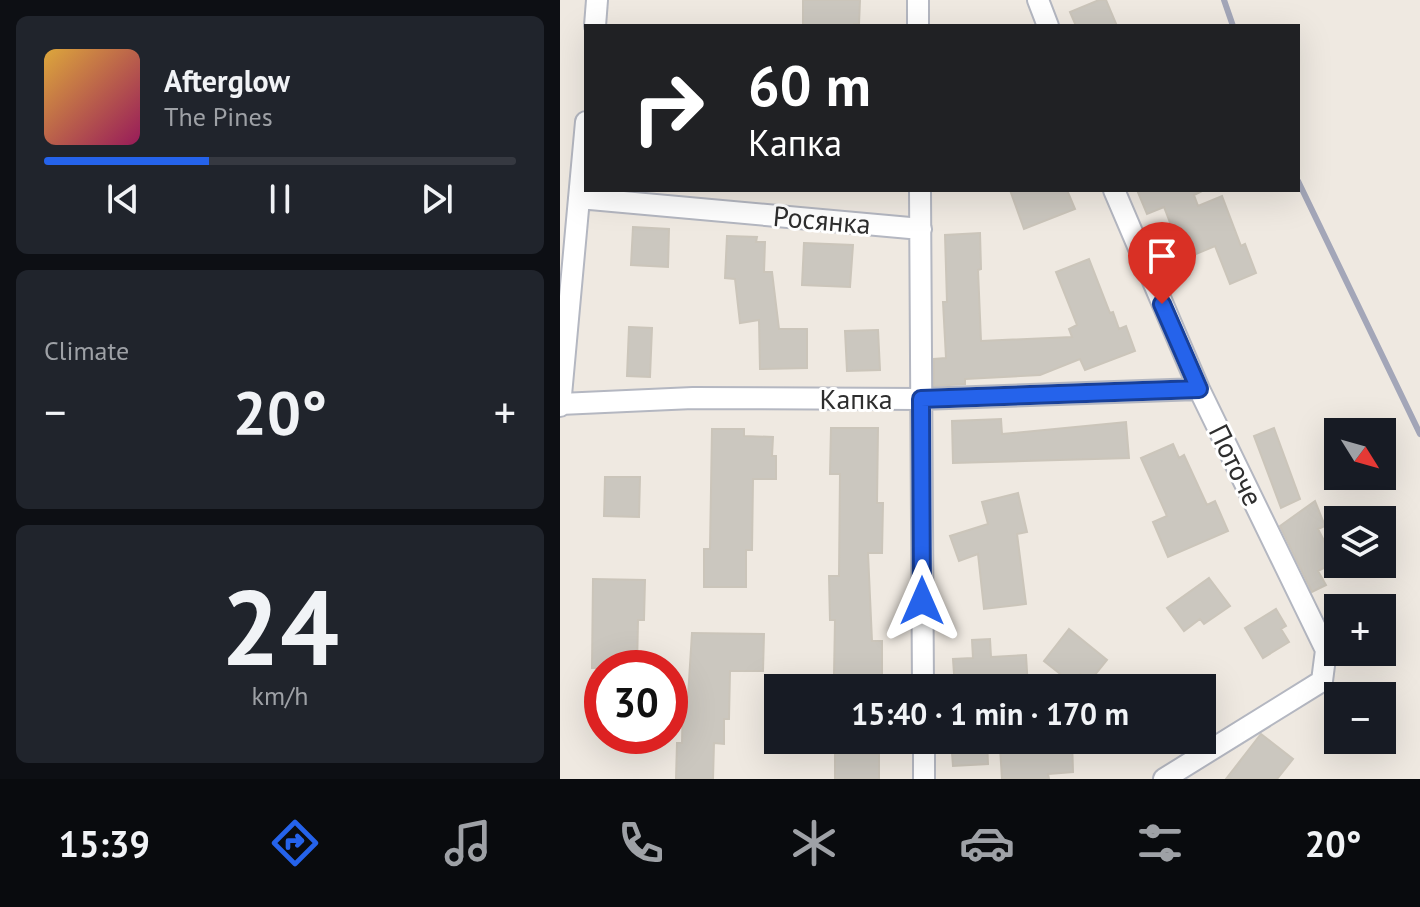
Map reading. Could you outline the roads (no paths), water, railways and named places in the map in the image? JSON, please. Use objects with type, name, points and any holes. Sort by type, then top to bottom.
[{"type":"street","points":[[595,24],[597,0]]},
{"type":"street","points":[[918,0],[918,24]]},
{"type":"street","points":[[1038,0],[1047,24]]},
{"type":"street","points":[[560,405],[584,144]]},
{"type":"street","points":[[920,192],[923,674]]},
{"type":"street","name":"Поточе","points":[[1115,192],[1199,389],[1326,650],[1322,681],[1164,779]]},
{"type":"street","name":"Росянка","points":[[579,198],[921,229]]},
{"type":"street","name":"Капка","points":[[560,405],[693,398],[921,399],[1199,389]]},
{"type":"street","points":[[924,754],[924,779]]},
{"type":"railway","points":[[1224,0],[1232,24]]},
{"type":"railway","points":[[1300,185],[1420,434]]}]
